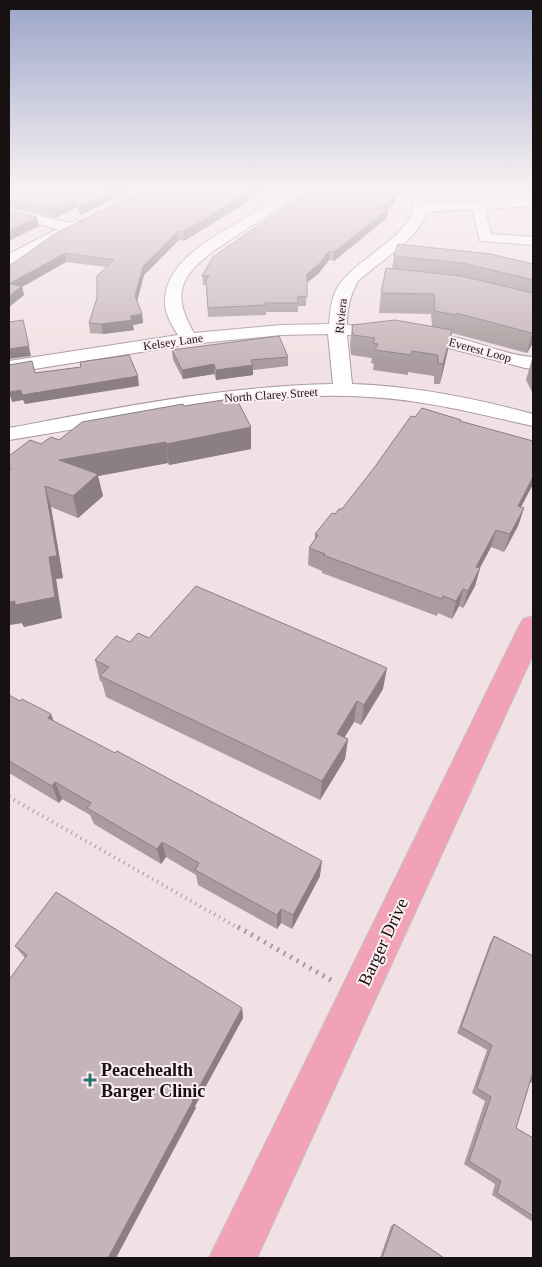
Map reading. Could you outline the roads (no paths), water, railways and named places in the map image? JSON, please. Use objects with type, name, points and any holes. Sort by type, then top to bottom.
[{"type":"main road","name":"Barger Drive","points":[[233,1258],[533,626]]},
{"type":"street","points":[[9,260],[34,247]]},
{"type":"street","points":[[189,339],[177,318],[173,302],[174,287],[181,274],[191,262],[210,247]]},
{"type":"street","name":"Riviera","points":[[343,390],[338,330],[344,290],[364,276],[392,247]]},
{"type":"street","name":"Kelsey Lane","points":[[9,366],[189,339],[289,331],[338,330]]},
{"type":"street","name":"Everest Loop","points":[[338,330],[372,331],[434,338],[533,363]]},
{"type":"street","name":"North Clarey Street","points":[[9,434],[245,395],[343,390],[378,391],[453,400],[533,420]]},
{"type":"place","name":"Peacehealth Barger Clinic","points":[[90,1080]]}]
